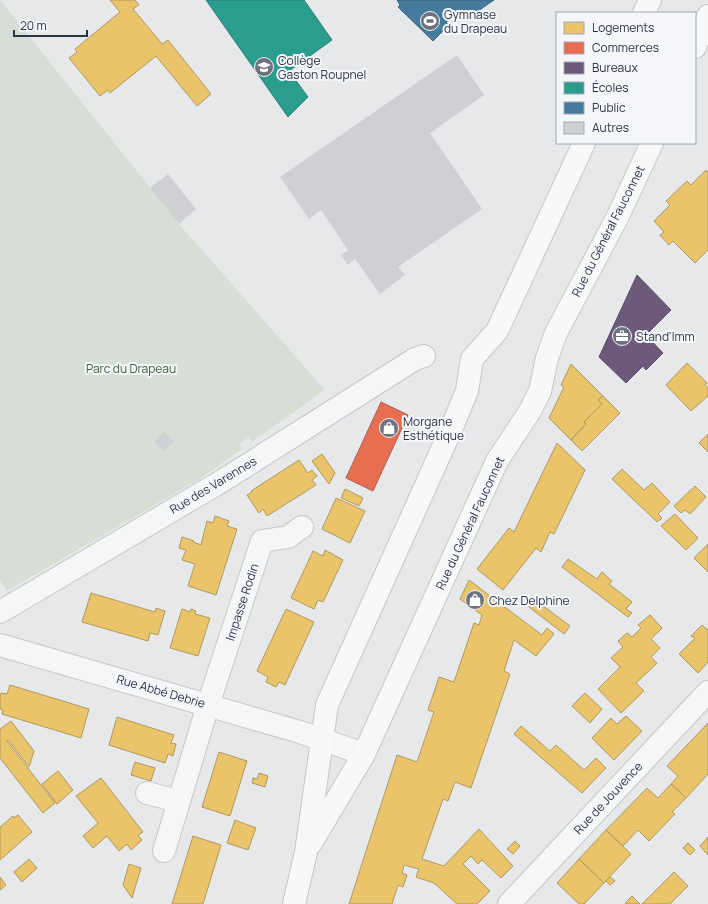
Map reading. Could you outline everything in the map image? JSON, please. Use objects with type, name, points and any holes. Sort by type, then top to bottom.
[{"type":"main road","points":[[644,12],[650,0]]},
{"type":"main road","points":[[696,45],[708,16]]},
{"type":"main road","name":"Rue du Général Fauconnet","points":[[294,904],[306,852],[327,705],[467,392],[472,358],[497,331],[584,144]]},
{"type":"main road","name":"Rue du Général Fauconnet","points":[[306,852],[364,754],[497,461],[530,411],[540,391],[547,358],[556,333],[620,212],[652,144]]},
{"type":"street","name":"Rue des Varennes","points":[[0,612],[222,480],[415,359],[424,356]]},
{"type":"street","name":"Impasse Rodin","points":[[208,705],[262,541],[288,537],[302,526]]},
{"type":"street","name":"Rue Abbé Debrie","points":[[0,645],[321,739]]},
{"type":"street","name":"Rue de Jouvence","points":[[509,904],[708,692]]},
{"type":"street","points":[[164,851],[208,705]]},
{"type":"street","points":[[321,739],[364,754]]},
{"type":"street","points":[[147,794],[178,801]]},
{"type":"green space","name":"Parc du Drapeau","points":[[0,0],[179,224],[325,390],[252,442],[249,437],[240,444],[242,449],[203,477],[7,591],[0,580]]},
{"type":"building: Logements","points":[[110,0],[135,0],[139,5],[133,9],[162,44],[168,40],[211,94],[197,106],[156,56],[110,93],[108,90],[100,96],[69,58],[77,52],[75,49],[120,12]]},
{"type":"building: Logements","points":[[706,170],[708,172],[708,250],[695,263],[673,241],[669,245],[660,235],[664,232],[654,221],[670,205],[666,201],[687,181],[691,185]]},
{"type":"building: Logements","points":[[687,363],[707,383],[705,385],[708,388],[708,396],[691,411],[666,385]]},
{"type":"building: Logements","points":[[571,364],[603,396],[598,400],[602,404],[584,422],[586,424],[571,440],[549,418],[564,387],[561,385]]},
{"type":"building: Logements","points":[[603,396],[620,413],[582,451],[571,440],[586,424],[584,422],[602,404],[598,400]]},
{"type":"building: Logements","points":[[708,434],[708,452],[699,443]]},
{"type":"building: Logements","points":[[557,443],[585,470],[554,534],[550,532],[541,552],[536,548],[503,590],[477,569],[509,528],[514,532]]},
{"type":"building: Logements","points":[[322,454],[335,473],[329,484],[312,461]]},
{"type":"building: Logements","points":[[299,460],[308,473],[312,470],[317,476],[312,480],[316,485],[267,516],[263,509],[259,513],[247,495]]},
{"type":"building: Logements","points":[[622,469],[644,490],[652,483],[670,502],[658,514],[662,518],[657,522],[612,479]]},
{"type":"building: Logements","points":[[695,486],[706,497],[690,514],[685,510],[681,513],[674,506]]},
{"type":"building: Logements","points":[[345,489],[363,498],[359,506],[341,498]]},
{"type":"building: Logements","points":[[336,498],[365,511],[350,543],[322,529]]},
{"type":"building: Logements","points":[[675,514],[698,538],[686,550],[661,526]]},
{"type":"building: Logements","points":[[215,516],[229,521],[227,526],[237,529],[216,595],[188,586],[195,564],[182,560],[186,550],[179,548],[182,537],[201,545],[207,521],[213,523]]},
{"type":"building: Logements","points":[[708,544],[708,572],[694,558]]},
{"type":"building: Logements","points":[[325,550],[343,560],[323,602],[318,600],[314,609],[291,598],[313,551],[323,556]]},
{"type":"building: Logements","points":[[568,559],[597,579],[602,572],[612,581],[609,584],[632,602],[626,609],[632,613],[628,617],[562,567]]},
{"type":"building: Logements","points":[[469,580],[542,635],[547,628],[554,634],[536,656],[514,640],[504,671],[510,674],[471,788],[455,782],[448,801],[443,799],[422,859],[444,866],[479,829],[513,866],[501,878],[482,860],[478,864],[471,856],[463,864],[490,891],[477,904],[457,904],[434,883],[416,877],[419,869],[404,865],[402,873],[407,875],[403,887],[398,885],[392,904],[349,904],[397,755],[417,762],[434,712],[428,710],[439,677],[454,682],[474,623],[479,625],[482,615],[460,599]]},
{"type":"building: Logements","points":[[91,593],[155,612],[156,608],[165,611],[158,635],[150,633],[148,641],[82,622]]},
{"type":"building: Logements","points":[[534,599],[570,626],[564,634],[529,607]]},
{"type":"building: Logements","points":[[182,609],[190,612],[191,609],[196,611],[195,614],[210,618],[198,656],[170,648]]},
{"type":"building: Logements","points":[[286,609],[314,622],[285,685],[279,682],[276,687],[266,682],[268,677],[257,671]]},
{"type":"building: Logements","points":[[650,615],[662,628],[651,639],[660,648],[651,657],[657,663],[636,683],[644,691],[621,713],[598,689],[620,667],[611,658],[623,647],[618,641],[627,633],[632,637],[641,628],[638,625]]},
{"type":"building: Logements","points":[[702,625],[708,630],[708,662],[698,673],[679,654],[695,638],[691,636]]},
{"type":"building: Logements","points":[[10,685],[89,709],[81,738],[2,714],[3,710],[0,709],[0,695],[1,693],[7,694]]},
{"type":"building: Logements","points":[[585,693],[602,709],[590,723],[572,706]]},
{"type":"building: Logements","points":[[626,716],[642,731],[614,760],[592,738],[611,718],[617,724]]},
{"type":"building: Logements","points":[[117,717],[174,735],[171,743],[176,744],[173,756],[168,754],[165,763],[109,745]]},
{"type":"building: Logements","points":[[11,721],[34,751],[29,767],[8,740],[7,741],[55,803],[43,813],[0,758],[0,729]]},
{"type":"building: Logements","points":[[708,723],[708,774],[686,798],[671,784],[678,776],[667,766]]},
{"type":"building: Logements","points":[[521,726],[550,751],[556,745],[584,770],[596,758],[606,768],[582,793],[514,734]]},
{"type":"building: Logements","points":[[219,752],[247,761],[230,816],[202,807]]},
{"type":"building: Logements","points":[[135,762],[155,768],[151,781],[131,775]]},
{"type":"building: Logements","points":[[58,771],[73,790],[57,804],[42,784]]},
{"type":"building: Logements","points":[[259,773],[268,776],[265,787],[252,783],[253,778],[257,779]]},
{"type":"building: Logements","points":[[101,778],[143,832],[138,835],[142,840],[131,850],[127,844],[119,851],[107,836],[93,848],[83,836],[98,823],[76,796]]},
{"type":"building: Logements","points":[[671,784],[686,798],[672,812],[675,814],[649,841],[638,830],[623,846],[606,830],[647,788],[658,798]]},
{"type":"building: Logements","points":[[18,815],[32,832],[0,860],[0,827],[13,816],[14,818]]},
{"type":"building: Logements","points":[[235,820],[256,828],[248,850],[227,843]]},
{"type":"building: Logements","points":[[606,830],[631,854],[604,883],[579,859]]},
{"type":"building: Logements","points":[[193,836],[221,845],[203,904],[172,904]]},
{"type":"building: Logements","points":[[708,837],[708,855],[700,846]]},
{"type":"building: Logements","points":[[515,841],[520,846],[513,854],[507,849]]},
{"type":"building: Logements","points":[[688,843],[695,850],[690,855],[683,848]]},
{"type":"building: Logements","points":[[29,859],[37,868],[22,882],[14,872]]},
{"type":"building: Logements","points":[[579,859],[604,883],[584,904],[579,904],[557,883]]},
{"type":"building: Logements","points":[[129,864],[141,868],[132,898],[123,885]]},
{"type":"building: Logements","points":[[674,872],[688,886],[670,904],[642,904]]},
{"type":"building: Logements","points":[[0,877],[6,885],[0,890]]},
{"type":"building: Logements","points":[[610,877],[615,881],[610,885],[606,881]]},
{"type":"building: Logements","points":[[632,896],[640,904],[625,903]]},
{"type":"building: Commerces","points":[[381,402],[408,415],[373,491],[346,478]]},
{"type":"building: Bureaux","points":[[637,275],[671,310],[646,335],[663,353],[646,370],[643,366],[626,383],[599,357]]},
{"type":"building: Écoles","points":[[206,0],[304,0],[332,40],[289,71],[308,97],[288,117]]},
{"type":"building: Public","name":"Gymnase du Drapeau","points":[[397,0],[494,0],[465,20],[460,12],[446,22],[449,25],[433,41],[398,7],[400,5]]},
{"type":"building: Autres","points":[[457,55],[484,95],[430,133],[482,209],[398,267],[405,275],[380,294],[355,259],[348,265],[341,255],[348,250],[321,210],[309,219],[280,177]]},
{"type":"building: Autres","points":[[168,174],[196,209],[179,224],[150,188]]},
{"type":"building: Autres","points":[[164,432],[174,441],[164,451],[154,442]]},
{"type":"place","name":"Gymnase du Drapeau","points":[[430,21]]},
{"type":"place","name":"Collège Gaston Roupnel","points":[[264,67]]},
{"type":"place","name":"Stand'Imm","points":[[622,336]]},
{"type":"place","name":"Morgane Esthétique","points":[[389,428]]},
{"type":"place","name":"Chez Delphine","points":[[475,600]]}]
